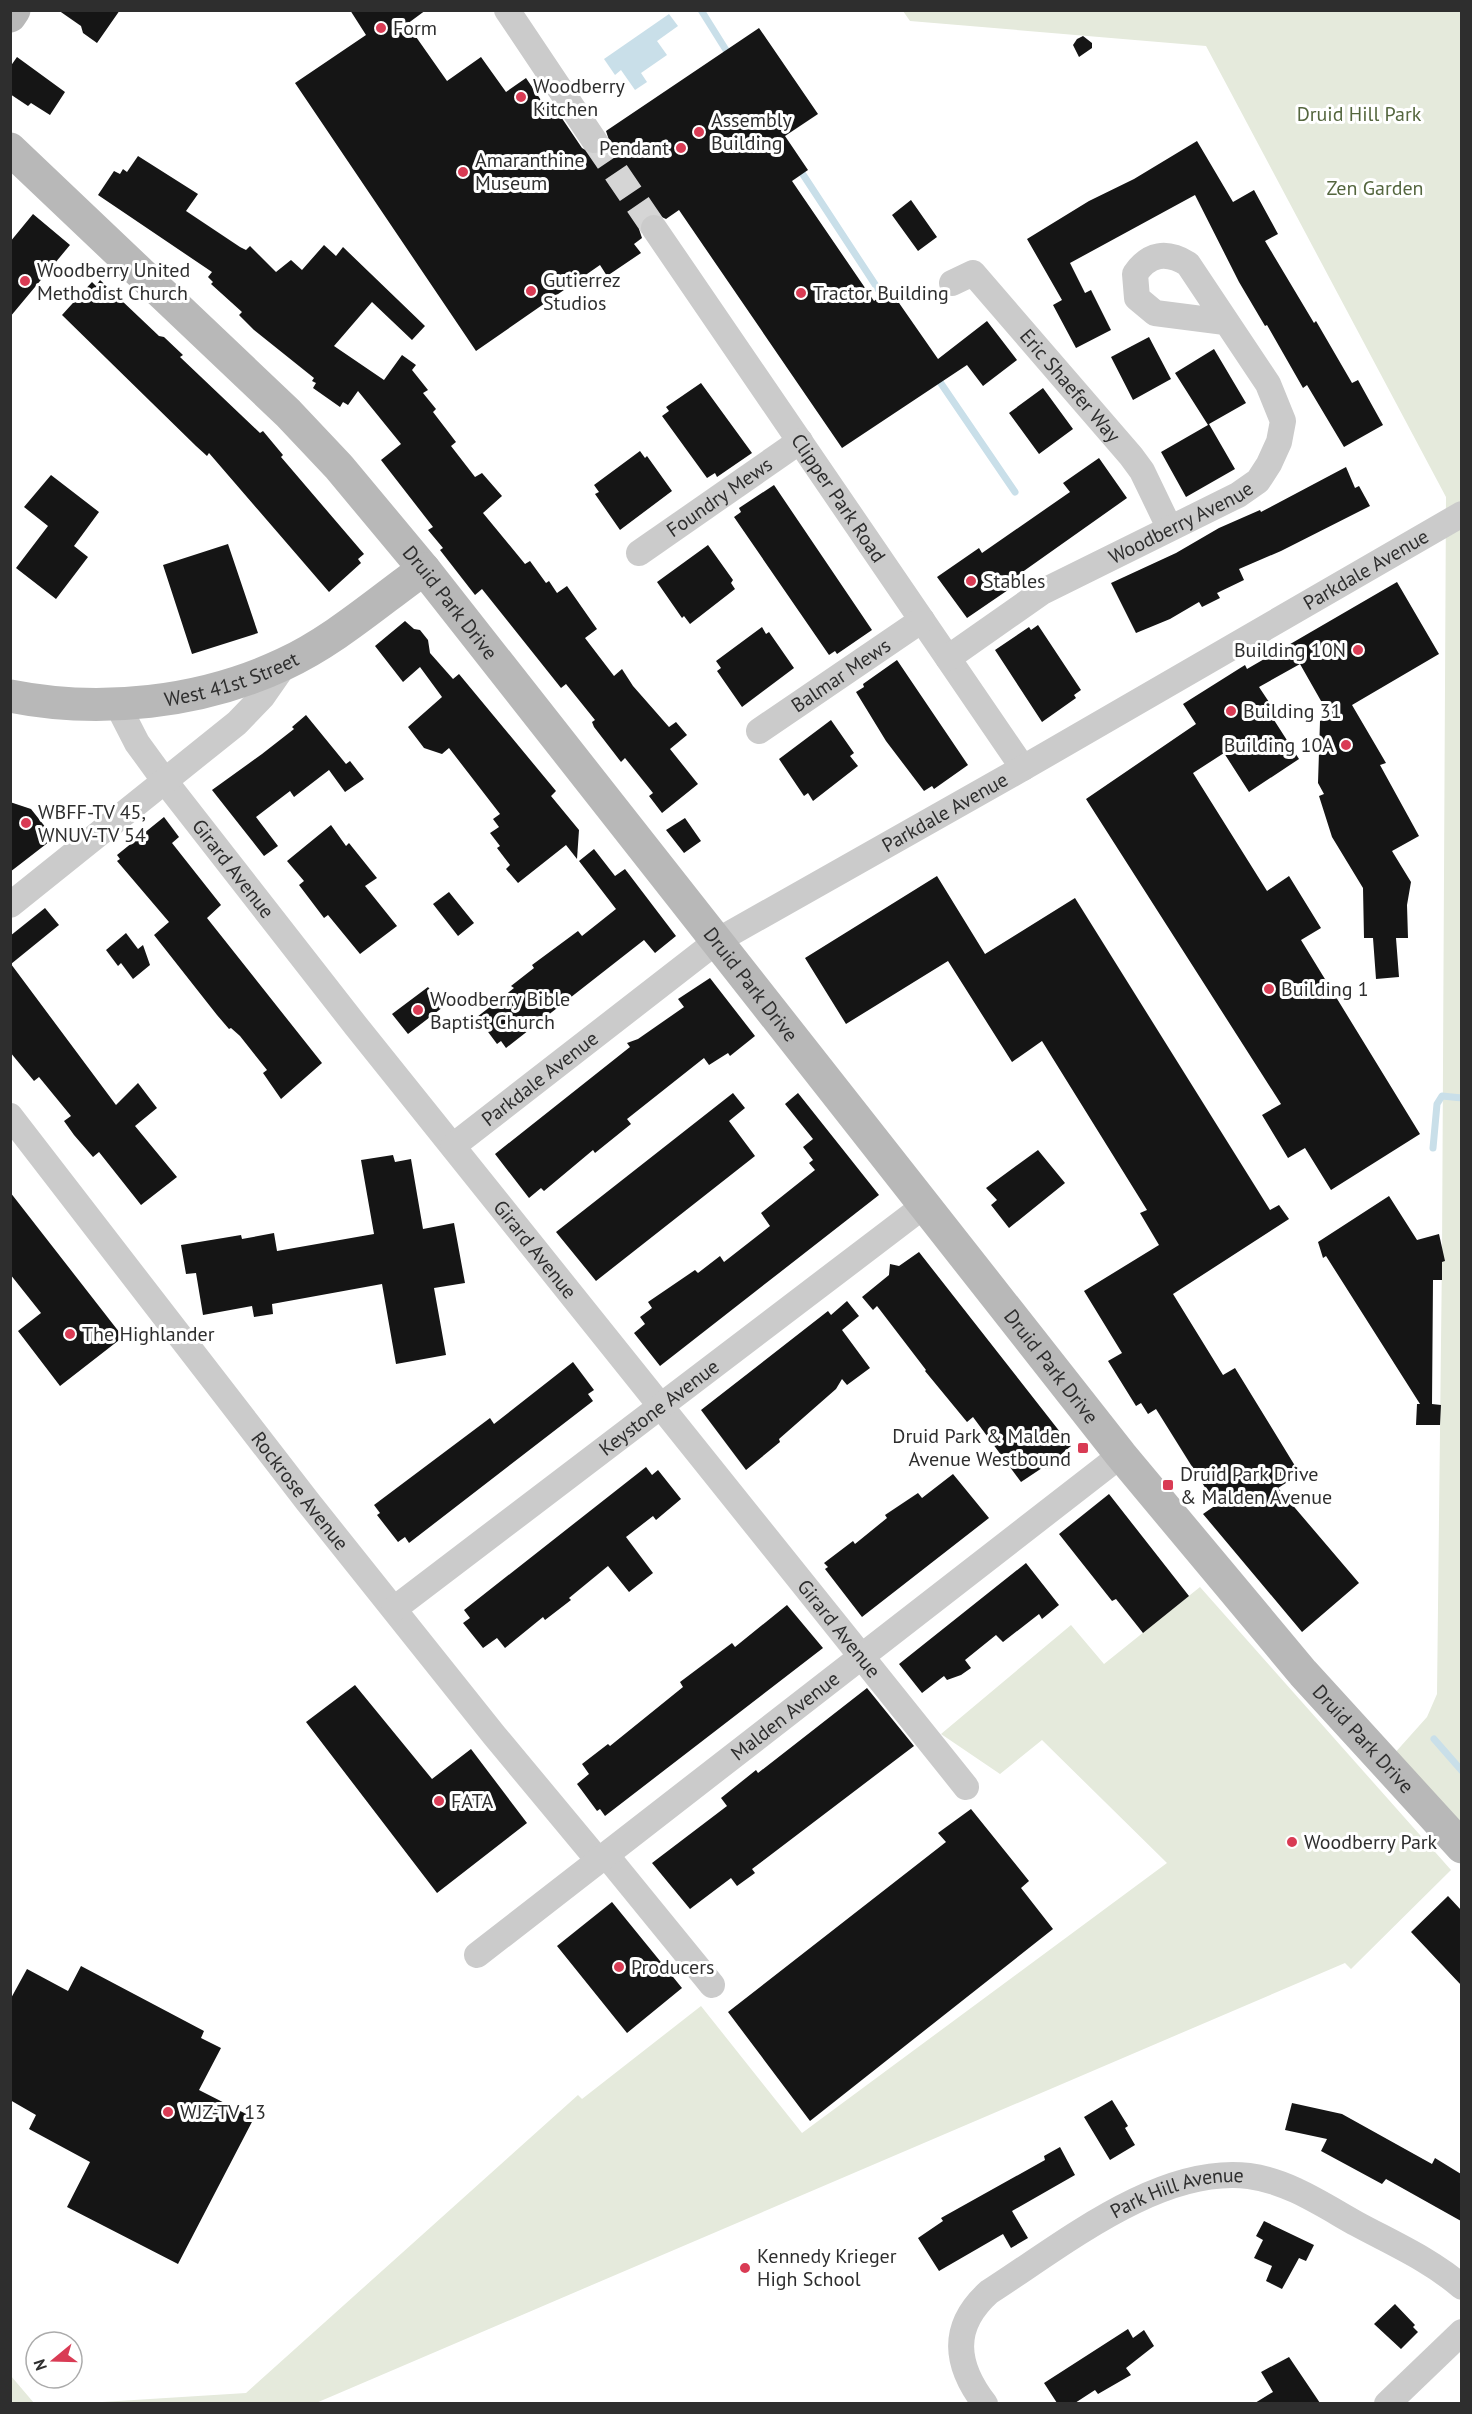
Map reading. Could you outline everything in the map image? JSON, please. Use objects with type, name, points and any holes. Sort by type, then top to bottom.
[{"type":"main road","points":[[10,16],[14,10]]},
{"type":"main road","name":"Druid Park Drive","points":[[10,149],[301,426],[339,467],[424,568],[1121,1455],[1303,1673],[1461,1846]]},
{"type":"main road","name":"West 41st Street","points":[[10,696],[62,702],[117,704],[201,693],[245,680],[285,664],[347,624],[424,568]]},
{"type":"street","points":[[507,10],[594,140]]},
{"type":"street","name":"Clipper Park Road","points":[[654,228],[1023,768]]},
{"type":"street","name":"Eric Shaefer Way","points":[[952,283],[973,273],[1131,456],[1147,480],[1169,527]]},
{"type":"street","name":"Woodberry Avenue","points":[[948,658],[1042,592],[1169,527],[1238,495],[1258,481],[1279,442],[1282,421],[1276,400],[1226,322]]},
{"type":"street","name":"Foundry Mews","points":[[639,553],[800,441]]},
{"type":"street","name":"Parkdale Avenue","points":[[453,1146],[717,941],[1023,768],[1461,514]]},
{"type":"street","name":"Balmar Mews","points":[[759,731],[922,620]]},
{"type":"street","points":[[10,905],[237,723],[262,697],[285,664]]},
{"type":"street","name":"Girard Avenue","points":[[117,704],[137,743],[164,780],[453,1146],[966,1787]]},
{"type":"street","name":"Rockrose Avenue","points":[[10,1116],[394,1609],[602,1858],[712,1985]]},
{"type":"street","name":"Keystone Avenue","points":[[394,1609],[659,1404],[925,1205]]},
{"type":"street","name":"Malden Avenue","points":[[477,1955],[1121,1455]]},
{"type":"street","name":"Park Hill Avenue","points":[[986,2403],[969,2383],[962,2363],[961,2343],[965,2323],[975,2304],[989,2292],[1129,2204],[1175,2184],[1203,2177],[1251,2176],[1303,2194],[1438,2269],[1461,2287]]},
{"type":"street","points":[[1387,2403],[1461,2332]]},
{"type":"green space","name":"Druid Hill Park","points":[[903,11],[1461,11],[1461,1825],[1393,1755],[1427,1717],[1437,1694],[1446,497],[1206,46],[910,21]]},
{"type":"green space","name":"Woodberry Park","points":[[1200,1587],[1451,1870],[1351,1969],[1345,1963],[316,2403],[70,2404],[246,2393],[578,2095],[582,2099],[701,2006],[802,2133],[1167,1863],[1042,1740],[1000,1774],[941,1734],[1071,1625],[1104,1664]]},
{"type":"green space","points":[[11,2376],[34,2403],[11,2403]]},
{"type":"water","points":[[669,14],[678,26],[657,41],[667,55],[641,73],[647,82],[635,90],[621,70],[615,75],[604,59]]},
{"type":"building","points":[[58,10],[120,10],[97,43],[83,33],[81,26]]},
{"type":"building","points":[[350,10],[426,10],[407,24],[447,81],[481,57],[506,92],[526,78],[549,112],[555,108],[582,148],[594,155],[607,147],[609,140],[606,131],[759,28],[818,114],[785,136],[808,170],[792,181],[874,301],[890,290],[938,359],[987,321],[1017,360],[983,386],[967,365],[842,448],[679,210],[666,219],[653,213],[645,216],[639,229],[642,238],[634,244],[641,253],[607,276],[600,265],[476,351],[295,83],[366,35]]},
{"type":"building","points":[[1083,36],[1092,43],[1092,48],[1079,57],[1073,45]]},
{"type":"building","points":[[17,57],[65,92],[50,115],[31,103],[28,106],[10,94],[10,67]]},
{"type":"building","points":[[1197,141],[1233,202],[1254,190],[1278,234],[1265,241],[1352,383],[1358,380],[1383,425],[1344,447],[1307,385],[1303,388],[1267,325],[1265,326],[1239,282],[1195,195],[1070,263],[1085,293],[1091,290],[1111,330],[1076,348],[1053,305],[1062,300],[1027,239],[1089,201],[1134,179]]},
{"type":"building","points":[[138,156],[198,194],[186,211],[240,247],[246,250],[250,246],[276,272],[291,260],[302,270],[324,245],[336,256],[343,247],[425,326],[412,340],[372,302],[334,346],[384,380],[402,355],[416,365],[412,370],[428,390],[423,393],[436,409],[433,412],[456,442],[451,446],[475,477],[482,473],[502,496],[483,513],[525,564],[530,561],[546,583],[549,581],[557,593],[567,586],[597,629],[585,638],[614,676],[622,669],[633,686],[669,727],[676,722],[687,735],[670,749],[698,784],[662,813],[649,796],[653,793],[625,758],[621,762],[594,727],[592,722],[595,720],[566,684],[561,688],[482,589],[475,595],[440,550],[443,548],[428,530],[433,527],[381,460],[401,444],[358,391],[348,405],[343,402],[340,407],[313,388],[316,383],[312,381],[314,378],[254,330],[239,315],[242,312],[211,284],[213,282],[208,277],[212,272],[98,195],[114,171],[120,174],[123,169],[127,172]]},
{"type":"building","points":[[911,200],[937,237],[918,251],[892,215]]},
{"type":"building","name":"Woodberry United Methodist Church","points":[[33,214],[70,245],[10,317],[10,242]]},
{"type":"building","points":[[100,280],[159,336],[164,337],[183,355],[180,357],[260,433],[263,431],[283,455],[281,457],[364,554],[358,559],[361,563],[329,592],[209,453],[207,456],[196,446],[62,315],[92,282],[96,286]]},
{"type":"building","points":[[1149,337],[1171,379],[1133,400],[1111,357]]},
{"type":"building","points":[[1214,349],[1246,403],[1209,424],[1235,469],[1186,497],[1161,452],[1208,425],[1175,373]]},
{"type":"building","points":[[701,383],[752,453],[717,477],[715,473],[707,478],[662,416],[669,411],[666,407]]},
{"type":"building","points":[[1043,388],[1073,429],[1039,454],[1009,413]]},
{"type":"building","points":[[640,451],[645,458],[647,456],[672,491],[620,530],[595,494],[599,492],[594,485]]},
{"type":"building","points":[[1099,458],[1127,498],[1004,585],[1008,590],[967,618],[937,577],[979,548],[982,553],[1070,492],[1063,483]]},
{"type":"building","points":[[1346,467],[1355,488],[1359,486],[1370,506],[1281,551],[1239,569],[1244,580],[1217,593],[1220,598],[1202,607],[1199,602],[1170,619],[1136,633],[1111,583],[1176,553],[1219,528],[1260,510],[1261,512]]},
{"type":"building","points":[[51,475],[99,512],[74,546],[88,557],[56,599],[16,568],[48,526],[24,507]]},
{"type":"building","points":[[774,485],[872,630],[837,654],[835,651],[829,655],[734,517],[741,512],[739,508]]},
{"type":"building","points":[[228,544],[258,633],[192,654],[163,565]]},
{"type":"building","points":[[708,545],[733,580],[731,583],[735,589],[690,624],[684,616],[682,618],[657,582]]},
{"type":"building","points":[[1397,582],[1439,654],[1352,705],[1386,763],[1380,765],[1419,836],[1392,851],[1411,882],[1407,905],[1408,938],[1396,938],[1399,977],[1376,979],[1373,938],[1364,938],[1363,888],[1332,837],[1319,796],[1324,794],[1318,783],[1320,721],[1329,715],[1300,664],[1259,687],[1279,717],[1274,720],[1299,759],[1249,792],[1224,753],[1193,773],[1267,891],[1289,876],[1321,928],[1301,940],[1420,1134],[1331,1190],[1305,1148],[1288,1158],[1262,1115],[1281,1104],[1086,799],[1196,724],[1183,704],[1245,665],[1247,669]]},
{"type":"building","points":[[405,621],[414,629],[420,630],[428,640],[430,653],[453,679],[459,674],[556,791],[551,796],[579,830],[577,859],[566,845],[518,883],[506,869],[510,865],[497,848],[500,846],[490,833],[499,827],[493,819],[500,814],[449,748],[442,754],[424,748],[408,727],[442,697],[420,667],[403,682],[375,646]]},
{"type":"building","points":[[1038,625],[1081,690],[1074,695],[1076,698],[1042,722],[995,650],[1029,627],[1031,630]]},
{"type":"building","points":[[762,627],[766,634],[769,632],[794,668],[742,707],[717,671],[721,668],[716,661]]},
{"type":"building","points":[[897,660],[968,765],[934,789],[932,786],[924,791],[886,741],[856,692],[864,687],[863,684]]},
{"type":"building","points":[[306,715],[346,764],[350,761],[364,779],[345,792],[329,770],[294,797],[290,791],[256,817],[278,846],[264,856],[212,790],[294,729],[292,727]]},
{"type":"building","points":[[831,720],[854,753],[850,756],[858,766],[813,801],[808,793],[804,796],[779,759]]},
{"type":"building","name":"WBFF-TV 45, WNUV-TV 54","points":[[10,802],[31,809],[54,838],[10,872]]},
{"type":"building","points":[[164,817],[179,837],[172,843],[221,905],[207,918],[322,1063],[281,1099],[263,1073],[267,1070],[240,1036],[231,1028],[229,1029],[217,1015],[154,935],[169,922],[117,861],[120,859],[117,855]]},
{"type":"building","points":[[685,818],[701,841],[684,853],[666,830]]},
{"type":"building","points":[[331,825],[346,846],[349,843],[377,878],[365,886],[397,926],[360,954],[328,915],[324,918],[299,885],[304,881],[287,861]]},
{"type":"building","points":[[594,849],[615,876],[625,869],[676,936],[655,953],[644,940],[506,1048],[501,1041],[497,1044],[477,1017],[514,988],[511,986],[534,968],[532,965],[578,931],[582,936],[616,909],[579,861]]},
{"type":"building","points":[[937,876],[985,954],[1075,898],[1270,1210],[1279,1205],[1289,1219],[1173,1294],[1223,1375],[1235,1368],[1300,1474],[1278,1488],[1359,1583],[1302,1632],[1203,1514],[1216,1505],[1156,1409],[1148,1414],[1141,1403],[1136,1406],[1108,1361],[1122,1353],[1084,1291],[1159,1245],[1140,1213],[1147,1210],[1042,1041],[1012,1062],[948,961],[846,1024],[805,958]]},
{"type":"building","points":[[449,892],[474,923],[458,936],[433,904]]},
{"type":"building","points":[[45,908],[59,925],[11,964],[116,1105],[138,1083],[157,1108],[135,1126],[177,1177],[141,1205],[99,1152],[93,1157],[74,1135],[64,1121],[71,1116],[39,1077],[34,1081],[10,1052],[10,936]]},
{"type":"building","points":[[126,933],[138,949],[143,945],[150,965],[133,979],[121,963],[118,966],[106,950]]},
{"type":"building","points":[[710,978],[755,1036],[730,1056],[728,1053],[709,1065],[704,1058],[627,1119],[631,1124],[595,1153],[593,1150],[544,1191],[541,1188],[529,1198],[495,1154],[630,1047],[627,1043],[638,1039],[684,1007],[678,999]]},
{"type":"building","name":"Woodberry Bible Baptist Church","points":[[428,987],[443,1007],[408,1034],[392,1014]]},
{"type":"building","points":[[733,1093],[745,1108],[729,1121],[755,1156],[596,1281],[556,1232]]},
{"type":"building","points":[[798,1093],[879,1195],[660,1366],[634,1333],[645,1324],[640,1317],[652,1308],[648,1302],[695,1270],[698,1273],[720,1256],[724,1262],[770,1226],[761,1213],[815,1170],[809,1163],[813,1160],[803,1147],[813,1139],[785,1104]]},
{"type":"building","points":[[1038,1150],[1065,1183],[1009,1228],[991,1205],[997,1200],[986,1188]]},
{"type":"building","points":[[393,1155],[395,1162],[411,1159],[423,1229],[454,1223],[465,1283],[434,1288],[446,1355],[396,1364],[382,1284],[272,1304],[273,1314],[254,1317],[252,1306],[203,1315],[196,1273],[186,1274],[181,1245],[241,1235],[242,1239],[274,1233],[277,1251],[374,1234],[361,1160]]},
{"type":"building","points":[[10,1192],[123,1337],[60,1386],[18,1331],[41,1313],[10,1274]]},
{"type":"building","points":[[1389,1196],[1417,1240],[1439,1234],[1445,1261],[1442,1262],[1442,1280],[1433,1280],[1432,1404],[1441,1405],[1440,1425],[1416,1425],[1417,1404],[1420,1404],[1326,1256],[1323,1258],[1318,1242]]},
{"type":"building","points":[[919,1252],[1071,1446],[1052,1462],[1051,1469],[1042,1468],[1021,1482],[973,1417],[967,1422],[925,1371],[877,1306],[873,1310],[862,1297],[889,1275],[890,1264],[899,1266]]},
{"type":"building","points":[[847,1301],[859,1316],[842,1330],[870,1368],[847,1385],[842,1379],[836,1389],[779,1439],[780,1442],[746,1470],[701,1410],[828,1311],[831,1315]]},
{"type":"building","points":[[573,1362],[594,1390],[588,1394],[593,1401],[409,1543],[405,1537],[398,1542],[377,1515],[380,1513],[374,1505],[490,1418],[494,1424]]},
{"type":"building","points":[[646,1467],[652,1475],[658,1470],[681,1499],[656,1520],[653,1516],[626,1537],[653,1573],[629,1592],[608,1566],[569,1598],[571,1600],[545,1620],[543,1617],[505,1648],[497,1638],[483,1648],[463,1623],[470,1618],[464,1610]]},
{"type":"building","points":[[953,1474],[989,1518],[862,1617],[825,1569],[828,1567],[824,1563],[853,1541],[855,1544],[887,1518],[885,1515],[918,1493],[922,1498]]},
{"type":"building","points":[[1109,1494],[1189,1596],[1143,1633],[1116,1599],[1112,1601],[1059,1534]]},
{"type":"building","points":[[1026,1563],[1059,1605],[1042,1619],[1039,1614],[1003,1642],[996,1635],[965,1660],[971,1668],[947,1680],[944,1676],[922,1693],[899,1664]]},
{"type":"building","points":[[787,1605],[823,1648],[605,1816],[600,1809],[597,1811],[577,1784],[589,1774],[582,1764],[608,1744],[610,1746],[683,1687],[680,1682],[732,1643],[735,1647]]},
{"type":"building","name":"FATA","points":[[355,1685],[432,1779],[471,1749],[527,1823],[437,1893],[306,1722]]},
{"type":"building","points":[[867,1688],[914,1746],[752,1869],[755,1873],[737,1886],[731,1878],[690,1909],[652,1863],[727,1806],[721,1798],[756,1770],[758,1773]]},
{"type":"building","points":[[971,1809],[1029,1881],[1021,1888],[1053,1929],[810,2121],[728,2012],[946,1842],[938,1833]]},
{"type":"building","points":[[1448,1896],[1461,1910],[1461,1985],[1411,1932]]},
{"type":"building","name":"Producers","points":[[612,1902],[682,1988],[627,2033],[557,1946]]},
{"type":"building","name":"WJZ-TV 13","points":[[81,1966],[204,2031],[201,2038],[221,2048],[199,2090],[254,2118],[178,2264],[67,2207],[90,2162],[29,2129],[36,2115],[10,2100],[10,2000],[27,1969],[68,1991]]},
{"type":"building","points":[[1112,2100],[1128,2126],[1125,2128],[1135,2145],[1110,2160],[1084,2117]]},
{"type":"building","points":[[1292,2103],[1342,2114],[1432,2164],[1435,2158],[1461,2174],[1461,2221],[1386,2179],[1382,2184],[1321,2151],[1327,2139],[1285,2130]]},
{"type":"building","points":[[1060,2147],[1075,2175],[1012,2211],[1028,2238],[1011,2248],[1003,2234],[939,2271],[918,2238],[943,2221],[941,2218],[1045,2160],[1044,2156]]},
{"type":"building","points":[[1264,2221],[1314,2245],[1306,2261],[1299,2258],[1282,2289],[1266,2281],[1272,2266],[1254,2258],[1263,2240],[1256,2236]]},
{"type":"building","points":[[1395,2304],[1415,2325],[1413,2327],[1418,2332],[1401,2349],[1374,2324]]},
{"type":"building","points":[[1128,2329],[1133,2338],[1144,2330],[1154,2346],[1126,2368],[1131,2375],[1098,2394],[1095,2390],[1075,2403],[1057,2403],[1044,2383]]},
{"type":"building","points":[[1289,2357],[1320,2403],[1255,2403],[1273,2392],[1261,2372]]},
{"type":"waterway","points":[[701,10],[726,50]]},
{"type":"waterway","points":[[802,173],[882,295]]},
{"type":"waterway","points":[[940,382],[1015,492]]},
{"type":"waterway","points":[[1433,1148],[1437,1104],[1442,1096],[1462,1098]]},
{"type":"waterway","points":[[1434,1739],[1462,1771]]},
{"type":"tunnel","points":[[594,140],[654,228]]},
{"type":"place","name":"Form","points":[[381,28]]},
{"type":"place","name":"Woodberry Kitchen","points":[[521,97]]},
{"type":"place","name":"Assembly Building","points":[[699,132]]},
{"type":"place","name":"Pendant","points":[[681,148]]},
{"type":"place","name":"Amaranthine Museum","points":[[463,172]]},
{"type":"place","name":"Woodberry United Methodist Church","points":[[25,281]]},
{"type":"place","name":"Gutierrez Studios","points":[[531,291]]},
{"type":"place","name":"Tractor Building","points":[[801,293]]},
{"type":"place","name":"Stables","points":[[971,581]]},
{"type":"place","name":"Building 10N","points":[[1358,650]]},
{"type":"place","name":"Building 31","points":[[1231,711]]},
{"type":"place","name":"Building 10A","points":[[1346,745]]},
{"type":"place","name":"WBFF-TV 45, WNUV-TV 54","points":[[26,823]]},
{"type":"place","name":"Building 1","points":[[1269,989]]},
{"type":"place","name":"Woodberry Bible Baptist Church","points":[[418,1010]]},
{"type":"place","name":"The Highlander","points":[[70,1334]]},
{"type":"place","name":"Druid Park & Malden Avenue Westbound","points":[[1083,1448]]},
{"type":"place","name":"Druid Park Drive & Malden Avenue","points":[[1168,1485]]},
{"type":"place","name":"FATA","points":[[439,1801]]},
{"type":"place","name":"Woodberry Park","points":[[1292,1842]]},
{"type":"place","name":"Producers","points":[[619,1967]]},
{"type":"place","name":"WJZ-TV 13","points":[[168,2112]]},
{"type":"place","name":"Kennedy Krieger High School","points":[[745,2268]]},
{"type":"park label","name":"Zen Garden","points":[[1375,188]]}]
